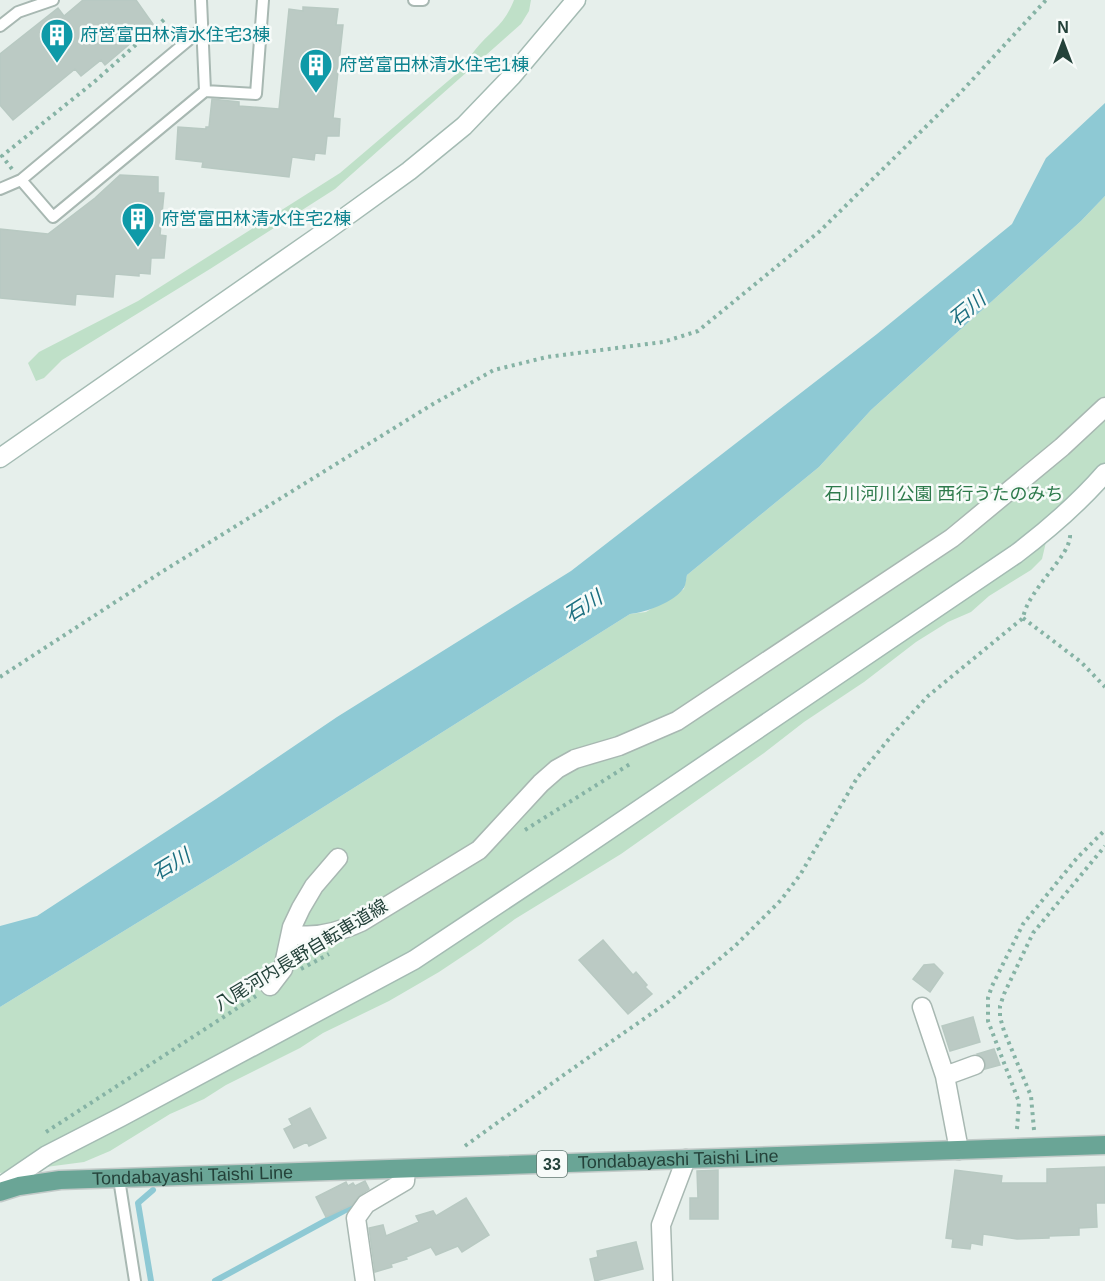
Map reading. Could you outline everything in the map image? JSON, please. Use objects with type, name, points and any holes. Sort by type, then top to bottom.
[{"type":"main road","name":"Tondabayashi Taishi Line","points":[[0,1192],[19,1186],[60,1180],[1105,1145]]},
{"type":"street","points":[[0,458],[409,171],[464,126],[512,76],[576,0]]},
{"type":"street","points":[[291,934],[304,937],[344,930],[479,850],[541,783],[557,769],[575,759],[619,746],[677,721],[952,538],[1062,447],[1105,407]]},
{"type":"street","points":[[0,1187],[47,1155],[414,960],[1016,554],[1061,519],[1105,473]]},
{"type":"street","points":[[270,986],[283,969],[291,934],[301,908],[314,886],[338,858]]},
{"type":"street","points":[[922,1007],[945,1076],[959,1150]]},
{"type":"street","points":[[945,1076],[975,1065]]},
{"type":"street","points":[[663,1281],[661,1225],[686,1159]]},
{"type":"street","points":[[365,1281],[356,1218],[366,1204],[405,1181],[406,1169]]},
{"type":"lane","points":[[0,26],[18,12],[53,0]]},
{"type":"lane","points":[[201,0],[205,91]]},
{"type":"lane","points":[[21,180],[53,217],[205,91],[256,94],[263,0]]},
{"type":"lane","points":[[414,0],[423,0]]},
{"type":"lane","points":[[0,189],[21,180],[203,28]]},
{"type":"lane","points":[[119,1179],[135,1281]]},
{"type":"path","points":[[0,677],[160,573],[494,370],[548,357],[663,342],[698,331],[820,231],[962,91],[1046,0]]},
{"type":"path","points":[[21,180],[2,156],[94,82],[166,18]]},
{"type":"path","points":[[450,1167],[451,1156],[668,1002],[735,946],[781,900],[800,875],[857,778],[894,734],[928,696],[1023,618],[1024,610],[1037,587],[1070,541],[1070,528],[1061,519]]},
{"type":"path","points":[[1023,618],[1082,662],[1105,687]]},
{"type":"path","points":[[518,835],[617,773]]},
{"type":"path","points":[[1016,1148],[1019,1102],[988,1021],[988,998],[1023,924],[1077,858],[1105,830]]},
{"type":"path","points":[[1035,1147],[1033,1104],[1004,1031],[1000,1006],[1033,933],[1105,846]]},
{"type":"path","name":"八尾河内長野自転車道線","points":[[39,1137],[270,986],[331,952]]},
{"type":"green space","points":[[514,0],[531,0],[529,11],[521,24],[335,189],[62,360],[44,378],[36,381],[28,363],[39,352],[138,301],[340,173],[461,70],[475,50],[501,22]]},
{"type":"green space","name":"石川河川公園 西行うたのみち","points":[[1105,196],[1105,473],[1049,529],[1042,559],[1031,570],[989,596],[971,612],[948,622],[916,642],[864,682],[804,722],[621,854],[515,919],[439,972],[389,1001],[226,1085],[204,1099],[170,1114],[110,1151],[84,1162],[0,1173],[0,1007],[233,864],[630,614],[646,612],[684,589],[687,575],[819,467],[871,410],[1081,221]]},
{"type":"water","name":"石川","points":[[1105,103],[1105,196],[1081,221],[871,410],[819,467],[687,575],[685,586],[673,599],[659,606],[630,614],[233,864],[0,1007],[0,926],[37,916],[337,717],[571,571],[877,334],[1012,224],[1046,158]]},
{"type":"building","name":"府営富田林清水住宅3棟","points":[[83,0],[136,0],[153,24],[105,65],[101,60],[81,76],[75,69],[13,120],[0,105],[0,54],[58,8],[64,16]]},
{"type":"building","name":"府営富田林清水住宅1棟","points":[[303,7],[338,9],[336,25],[343,25],[333,118],[340,119],[339,136],[327,136],[325,154],[315,153],[314,160],[292,157],[289,177],[202,167],[203,162],[176,159],[178,127],[206,129],[209,127],[212,99],[239,102],[239,106],[279,109],[289,9],[303,11]]},
{"type":"building","name":"府営富田林清水住宅2棟","points":[[120,175],[158,177],[158,193],[164,193],[160,235],[166,236],[164,258],[151,258],[150,274],[139,273],[139,276],[115,274],[113,297],[76,294],[75,305],[0,298],[0,229],[48,234],[95,198]]},
{"type":"building","points":[[603,940],[633,975],[636,972],[652,994],[628,1014],[579,960]]},
{"type":"building","points":[[934,964],[943,973],[930,992],[913,979],[924,965]]},
{"type":"building","points":[[973,1017],[980,1042],[950,1051],[942,1026]]},
{"type":"building","points":[[994,1049],[1000,1065],[985,1069],[985,1061],[977,1054]]},
{"type":"building","points":[[310,1108],[326,1138],[309,1146],[307,1142],[294,1148],[284,1129],[292,1125],[289,1119]]},
{"type":"building","points":[[1105,1167],[1105,1203],[1096,1203],[1097,1227],[1079,1228],[1079,1235],[1049,1236],[1049,1238],[1017,1239],[983,1234],[982,1245],[971,1243],[970,1249],[952,1247],[953,1239],[946,1238],[955,1170],[1002,1176],[1001,1183],[1047,1183],[1047,1169]]},
{"type":"building","points":[[718,1170],[718,1219],[690,1219],[690,1198],[698,1198],[697,1171]]},
{"type":"building","points":[[365,1181],[369,1189],[352,1205],[326,1217],[316,1197],[346,1182],[348,1186],[353,1183],[355,1186]]},
{"type":"building","points":[[466,1198],[489,1235],[462,1252],[458,1246],[436,1255],[431,1247],[391,1264],[392,1267],[375,1272],[369,1228],[383,1225],[386,1236],[419,1222],[416,1216],[433,1211],[436,1216]]},
{"type":"building","points":[[636,1242],[643,1269],[595,1281],[590,1259],[598,1257],[597,1251]]},
{"type":"waterway","points":[[151,1281],[138,1203],[153,1190]]},
{"type":"waterway","points":[[215,1281],[360,1202]]},
{"type":"place","name":"府営富田林清水住宅3棟","points":[[57,64]]},
{"type":"place","name":"府営富田林清水住宅1棟","points":[[316,94]]},
{"type":"place","name":"府営富田林清水住宅2棟","points":[[138,248]]}]
